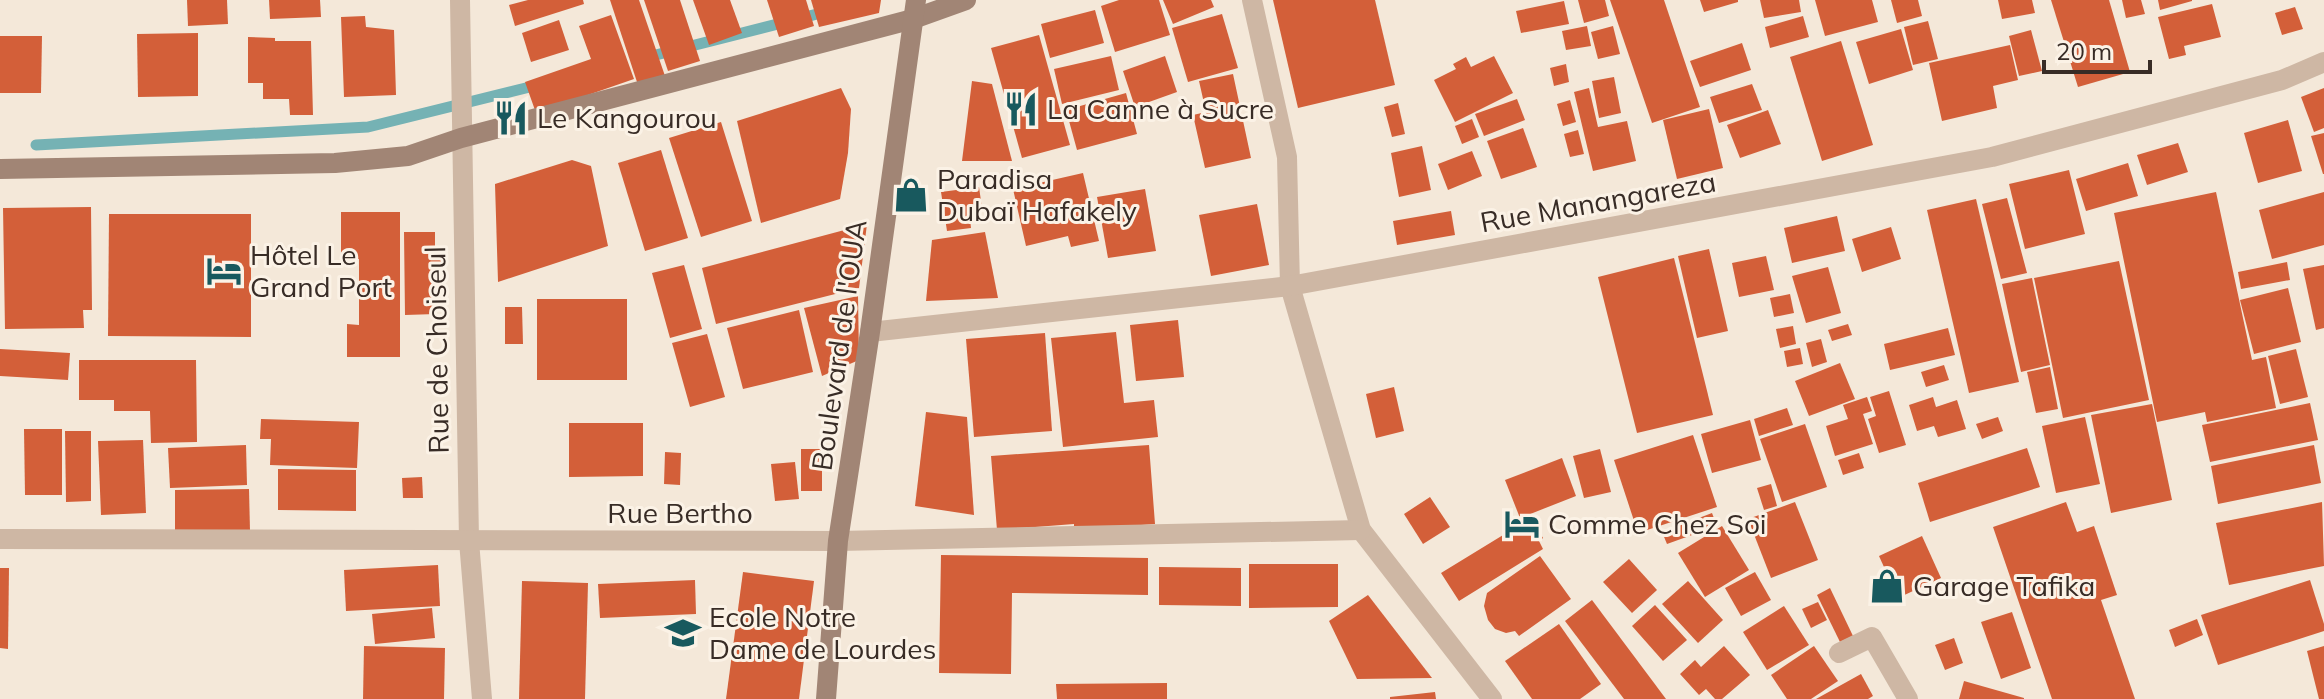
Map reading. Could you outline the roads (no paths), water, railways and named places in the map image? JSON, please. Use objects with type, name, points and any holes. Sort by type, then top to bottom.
[{"type":"street","name":"Rue de Choiseul","points":[[460,0],[469,541],[482,699]]},
{"type":"street","points":[[0,169],[335,163],[408,156],[461,138],[914,10],[966,0]]},
{"type":"street","points":[[1252,0],[1287,157],[1290,286],[1361,530],[1492,699]]},
{"type":"street","name":"Boulevard de l'OUA","points":[[826,699],[838,541],[914,10]]},
{"type":"street","name":"Rue Manangareza","points":[[870,332],[1290,286],[1992,157],[2282,80],[2324,62]]},
{"type":"street","name":"Rue Bertho","points":[[0,539],[838,541],[1361,530]]},
{"type":"street","points":[[1839,653],[1872,637],[1908,699]]},
{"type":"waterway","points":[[644,58],[829,11]]},
{"type":"waterway","points":[[36,145],[368,127],[542,84]]},
{"type":"place","name":"La Canne à Sucre","points":[[1021,109]]},
{"type":"place","name":"Le Kangourou","points":[[511,118]]},
{"type":"place","name":"Paradisa Dubaï Hafakely","points":[[911,195]]},
{"type":"place","name":"Hôtel Le Grand Port","points":[[224,271]]},
{"type":"place","name":"Comme Chez Soi","points":[[1522,524]]},
{"type":"place","name":"Garage Tafika","points":[[1887,586]]},
{"type":"place","name":"Ecole Notre Dame de Lourdes","points":[[683,633]]}]
